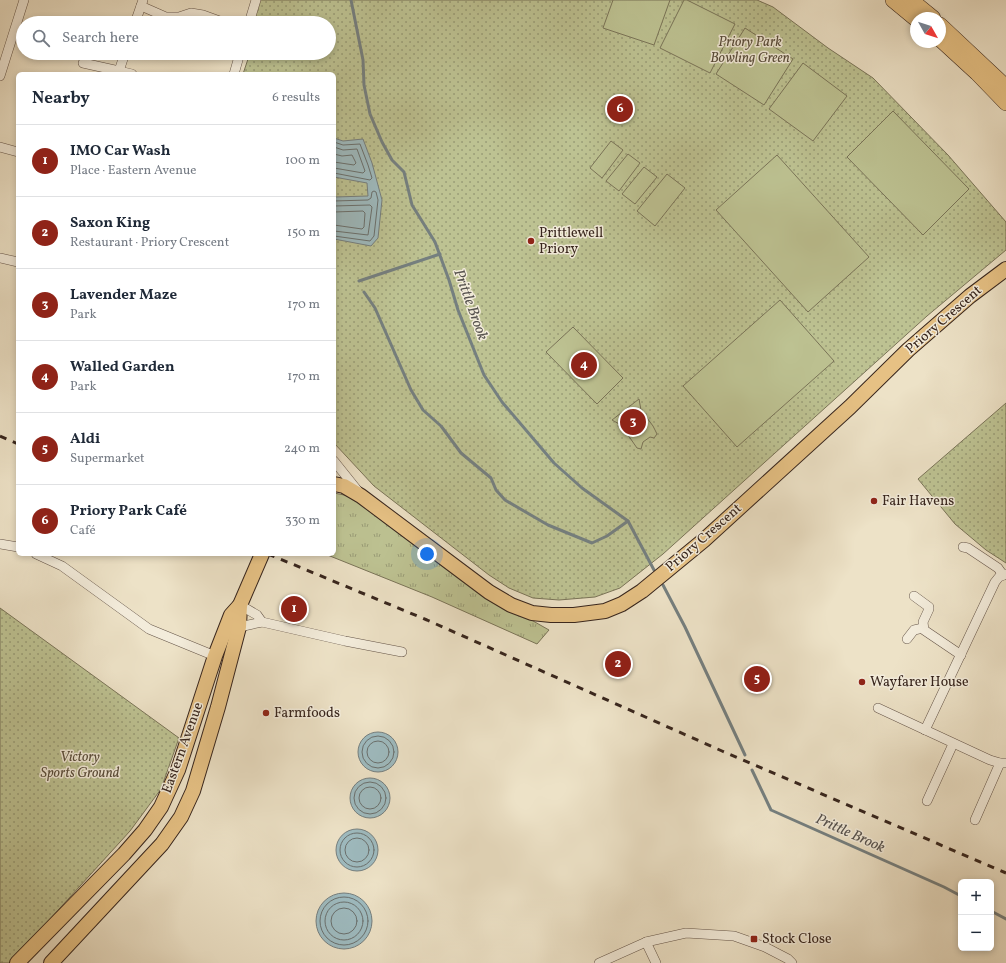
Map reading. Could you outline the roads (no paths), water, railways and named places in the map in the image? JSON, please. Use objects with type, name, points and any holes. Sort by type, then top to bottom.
[{"type":"highway","points":[[893,0],[910,14]]},
{"type":"highway","points":[[911,0],[926,12]]},
{"type":"highway","points":[[946,30],[1006,87]]},
{"type":"highway","points":[[946,45],[977,73],[1006,104]]},
{"type":"main road","name":"Priory Crescent","points":[[336,484],[344,486],[361,496],[489,592],[511,605],[532,613],[551,616],[574,616],[605,611],[622,604],[642,591],[704,540],[850,407],[908,350],[970,296],[1006,269]]},
{"type":"main road","name":"Eastern Avenue","points":[[17,963],[124,854],[145,830],[160,807],[178,770],[215,656],[231,615],[240,605],[261,556]]},
{"type":"main road","name":"Eastern Avenue","points":[[51,963],[162,844],[181,817],[193,791],[218,707],[239,627],[240,605]]},
{"type":"street","points":[[19,16],[24,0]]},
{"type":"street","points":[[251,16],[256,0]]},
{"type":"street","points":[[137,16],[142,3],[164,16]]},
{"type":"street","points":[[182,16],[191,13],[206,16]]},
{"type":"street","points":[[0,76],[16,25]]},
{"type":"street","points":[[119,71],[123,60]]},
{"type":"street","points":[[235,72],[238,60]]},
{"type":"street","points":[[83,63],[123,72]]},
{"type":"street","points":[[0,147],[16,151]]},
{"type":"street","points":[[0,258],[16,262]]},
{"type":"street","name":"Priory Crescent","points":[[336,464],[361,496]]},
{"type":"street","points":[[0,544],[16,547]]},
{"type":"street","points":[[925,730],[995,582],[999,577],[1004,575],[998,568],[963,546]]},
{"type":"street","points":[[40,556],[62,566],[150,629],[215,656]]},
{"type":"street","points":[[914,596],[929,606],[923,622],[923,628],[926,632],[960,655]]},
{"type":"street","points":[[240,605],[256,615],[262,622]]},
{"type":"street","points":[[239,627],[262,622],[402,652]]},
{"type":"street","points":[[907,638],[914,630],[923,628]]},
{"type":"street","points":[[878,708],[953,744],[990,760],[1003,763],[975,820]]},
{"type":"street","points":[[927,801],[953,744]]},
{"type":"street","points":[[599,963],[646,942],[686,933],[734,936],[765,947],[788,959],[792,963]]},
{"type":"street","points":[[646,942],[656,963]]},
{"type":"water","points":[[336,139],[343,141],[363,139],[372,163],[382,200],[378,238],[371,246],[336,239],[336,197],[368,196],[367,183],[336,177]]},
{"type":"water","points":[[581,358],[587,358],[591,362],[591,368],[587,372],[581,372],[577,368],[577,362]]},
{"type":"water","points":[[382,732],[389,735],[395,741],[398,752],[397,760],[389,769],[382,772],[374,772],[367,769],[359,760],[358,748],[361,741],[370,733]]},
{"type":"water","points":[[374,778],[381,781],[387,787],[390,798],[389,806],[381,815],[374,818],[366,818],[359,815],[351,806],[350,794],[353,787],[362,779]]},
{"type":"water","points":[[353,829],[361,829],[369,832],[375,838],[378,850],[375,862],[369,868],[361,871],[353,871],[345,868],[339,862],[336,854],[336,846],[339,838],[345,832]]},
{"type":"water","points":[[338,893],[350,893],[360,897],[368,905],[372,915],[372,927],[368,937],[360,945],[350,949],[338,949],[328,945],[320,937],[316,927],[316,915],[320,905],[328,897]]},
{"type":"waterway","name":"Prittle Brook","points":[[351,0],[363,60],[364,85],[370,114],[382,142],[392,160],[404,172],[412,205],[435,242],[458,310],[484,375],[502,402],[554,463],[582,488],[628,521],[654,570]]},
{"type":"waterway","points":[[359,281],[440,254]]},
{"type":"waterway","points":[[364,292],[375,308],[411,390],[423,410],[441,426],[461,453],[491,478],[496,490],[505,500],[548,525],[592,543],[607,536],[628,521]]},
{"type":"waterway","name":"Prittle Brook","points":[[663,585],[685,627],[745,755]]},
{"type":"waterway","name":"Prittle Brook","points":[[752,770],[771,810],[958,894]]},
{"type":"waterway","name":"Prittle Brook","points":[[994,913],[1006,919]]},
{"type":"railway","points":[[0,436],[16,443]]},
{"type":"railway","points":[[273,556],[427,620],[722,751],[1006,873]]},
{"type":"place","name":"Priory Park Café","points":[[620,109]]},
{"type":"place","name":"Prittlewell Priory","points":[[531,241]]},
{"type":"place","name":"Walled Garden","points":[[584,365]]},
{"type":"place","name":"Lavender Maze","points":[[633,422]]},
{"type":"place","name":"Fair Havens","points":[[874,501]]},
{"type":"place","name":"IMO Car Wash","points":[[294,609]]},
{"type":"place","name":"Saxon King","points":[[618,664]]},
{"type":"place","name":"Aldi","points":[[757,679]]},
{"type":"place","name":"Wayfarer House","points":[[862,682]]},
{"type":"place","name":"Farmfoods","points":[[266,713]]},
{"type":"place","name":"Stock Close","points":[[754,939]]},
{"type":"park label","name":"Priory Park Bowling Green","points":[[750,50]]},
{"type":"park label","name":"Victory Sports Ground","points":[[80,766]]}]
